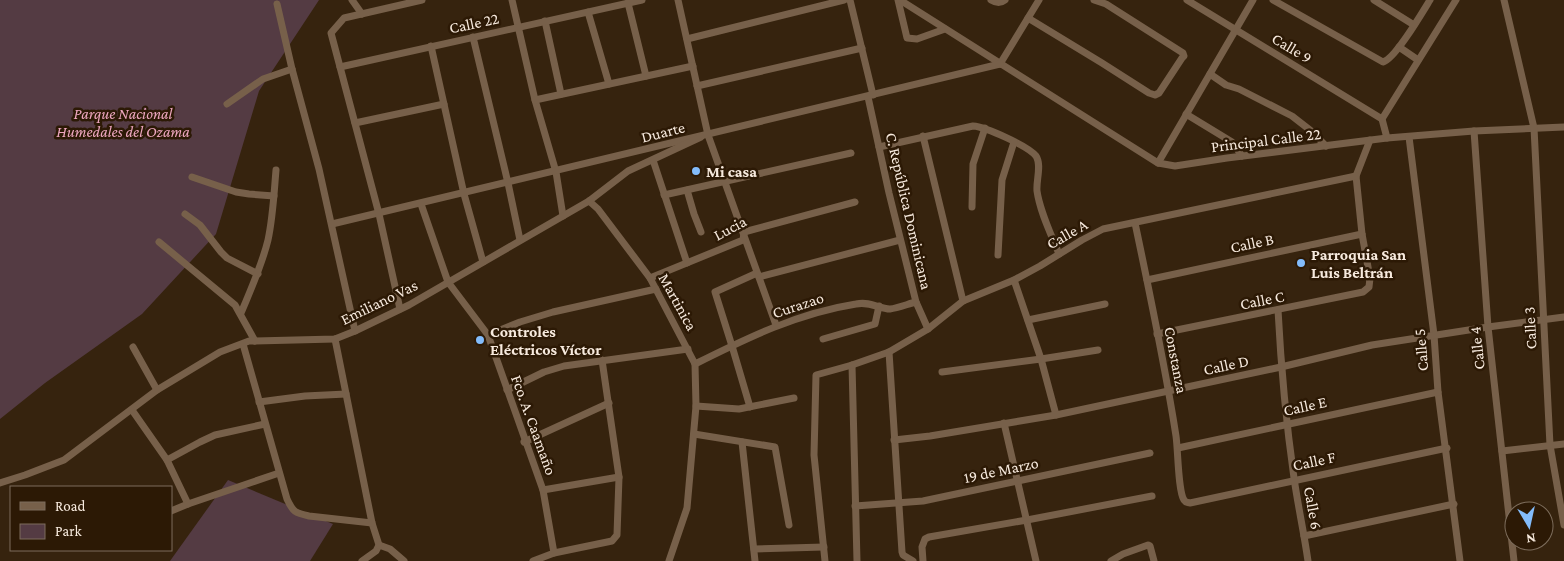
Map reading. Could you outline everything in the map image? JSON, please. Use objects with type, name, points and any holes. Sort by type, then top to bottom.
[{"type":"street","points":[[352,0],[362,14]]},
{"type":"street","points":[[400,309],[380,214],[332,33],[344,18],[421,0]]},
{"type":"street","points":[[512,0],[535,100],[556,172],[563,216]]},
{"type":"street","name":"Calle 22","points":[[340,66],[642,0]]},
{"type":"street","points":[[678,0],[697,86],[705,136],[744,232],[776,326]]},
{"type":"street","points":[[687,39],[844,0]]},
{"type":"street","name":"C. República Dominicana","points":[[850,0],[862,48],[880,147],[900,240],[916,302],[928,329]]},
{"type":"street","points":[[899,0],[907,38],[917,39],[945,29]]},
{"type":"street","name":"Principal Calle 22","points":[[899,0],[1158,163],[1175,166],[1387,138],[1564,127]]},
{"type":"street","points":[[991,0],[996,3],[1005,0]]},
{"type":"street","points":[[1000,64],[1039,0]]},
{"type":"street","points":[[1028,18],[1102,62],[1149,93],[1155,95],[1159,93],[1184,56],[1183,53],[1106,4],[1094,0]]},
{"type":"street","name":"Calle 9","points":[[1188,0],[1382,119]]},
{"type":"street","points":[[1158,163],[1253,0]]},
{"type":"street","points":[[1273,0],[1383,62],[1387,61],[1399,47],[1430,0]]},
{"type":"street","points":[[1374,0],[1414,25]]},
{"type":"street","points":[[1387,138],[1382,119],[1456,0]]},
{"type":"street","name":"Calle 3","points":[[1504,0],[1534,128],[1550,445],[1564,525]]},
{"type":"street","points":[[628,3],[646,76]]},
{"type":"street","points":[[277,4],[319,169],[355,330]]},
{"type":"street","points":[[588,12],[609,84]]},
{"type":"street","points":[[545,22],[561,94]]},
{"type":"street","points":[[473,37],[520,240]]},
{"type":"street","points":[[431,46],[464,194],[483,262]]},
{"type":"street","points":[[1399,47],[1418,60]]},
{"type":"street","points":[[697,86],[862,48]]},
{"type":"street","name":"Duarte","points":[[332,224],[556,172],[1000,64]]},
{"type":"street","points":[[535,100],[692,66]]},
{"type":"street","points":[[227,104],[262,79],[292,69]]},
{"type":"street","points":[[1210,74],[1226,85],[1239,89],[1292,116],[1326,146]]},
{"type":"street","points":[[355,122],[444,104]]},
{"type":"street","points":[[1186,114],[1232,142],[1242,156]]},
{"type":"street","points":[[880,147],[967,126],[979,126],[1032,152],[1038,159],[1037,180],[1039,199],[1059,254]]},
{"type":"street","points":[[972,207],[974,162],[985,128]]},
{"type":"street","name":"Calle 4","points":[[1474,132],[1488,326],[1514,561]]},
{"type":"street","name":"Emiliano Vas","points":[[0,483],[64,460],[157,390],[220,352],[255,340],[335,339],[400,309],[589,201],[628,172],[705,136]]},
{"type":"street","points":[[923,136],[963,301]]},
{"type":"street","name":"Calle 5","points":[[1409,137],[1434,336],[1438,392],[1447,448],[1460,561]]},
{"type":"street","points":[[1362,234],[1356,176],[1370,140]]},
{"type":"street","points":[[998,254],[1002,180],[1014,142]]},
{"type":"street","points":[[664,195],[851,153]]},
{"type":"street","points":[[653,160],[687,263]]},
{"type":"street","points":[[241,313],[258,274],[268,239],[276,170]]},
{"type":"street","points":[[192,176],[236,192],[274,196]]},
{"type":"street","name":"Calle A","points":[[824,547],[814,455],[815,376],[817,374],[852,365],[889,352],[928,329],[963,301],[1014,280],[1103,230],[1356,176]]},
{"type":"street","points":[[687,190],[702,232]]},
{"type":"street","name":"Martinica","points":[[589,201],[598,209],[650,278],[695,364],[696,406],[688,508],[669,561]]},
{"type":"street","name":"Lucia","points":[[650,278],[743,240],[744,232],[854,202]]},
{"type":"street","name":"Fco. A. Caamaño","points":[[421,204],[448,282],[488,336],[542,490],[554,553]]},
{"type":"street","points":[[185,214],[200,225],[228,258],[258,274]]},
{"type":"street","name":"Constanza","points":[[1135,223],[1169,391],[1178,448],[1181,492],[1186,502]]},
{"type":"street","name":"Calle B","points":[[1147,280],[1362,234]]},
{"type":"street","name":"Calle C","points":[[1157,334],[1363,292],[1369,287],[1370,278],[1362,234]]},
{"type":"street","points":[[750,407],[715,292],[758,275],[900,240]]},
{"type":"street","points":[[159,242],[236,305],[255,340]]},
{"type":"street","points":[[1014,280],[1041,359],[1056,415]]},
{"type":"street","points":[[488,336],[520,322],[553,312],[656,289]]},
{"type":"street","name":"Curazao","points":[[695,364],[776,326],[809,314],[866,303],[890,309],[916,302]]},
{"type":"street","points":[[1028,320],[1105,304]]},
{"type":"street","points":[[823,339],[875,324],[879,306]]},
{"type":"street","name":"Calle 6","points":[[1278,310],[1287,424],[1308,561]]},
{"type":"street","name":"Calle D","points":[[894,440],[930,436],[1056,415],[1372,346],[1488,326],[1564,317]]},
{"type":"street","points":[[335,339],[372,523],[379,545],[376,551],[362,561]]},
{"type":"street","points":[[243,344],[287,499],[292,510],[299,514],[372,523]]},
{"type":"street","points":[[133,347],[157,390]]},
{"type":"street","points":[[507,390],[544,372],[557,368],[688,349]]},
{"type":"street","points":[[942,372],[1098,350]]},
{"type":"street","points":[[889,352],[902,554],[913,561]]},
{"type":"street","points":[[533,561],[554,553],[607,543],[617,535],[619,477],[602,360]]},
{"type":"street","points":[[852,365],[857,561]]},
{"type":"street","name":"Calle E","points":[[1178,448],[1438,392]]},
{"type":"street","points":[[259,402],[305,396],[346,394]]},
{"type":"street","points":[[696,406],[733,409],[794,398]]},
{"type":"street","points":[[524,442],[609,403]]},
{"type":"street","points":[[132,410],[167,460],[188,504]]},
{"type":"street","points":[[1004,423],[1036,561]]},
{"type":"street","points":[[167,460],[215,436],[265,424]]},
{"type":"street","points":[[694,434],[775,446],[789,524]]},
{"type":"street","points":[[742,442],[755,561]]},
{"type":"street","points":[[1502,452],[1564,444]]},
{"type":"street","name":"Calle F","points":[[1186,502],[1447,448]]},
{"type":"street","name":"19 de Marzo","points":[[855,506],[923,501],[1150,453]]},
{"type":"street","points":[[172,511],[280,473]]},
{"type":"street","points":[[542,490],[619,477]]},
{"type":"street","points":[[923,561],[922,547],[925,539],[929,537],[1152,496]]},
{"type":"street","points":[[1304,536],[1454,504]]},
{"type":"street","points":[[379,545],[397,553],[404,561]]},
{"type":"street","points":[[1111,561],[1145,545],[1150,546],[1154,561]]},
{"type":"street","points":[[754,549],[824,547],[825,561]]},
{"type":"green space","name":"Parque Nacional Humedales del Ozama","points":[[0,0],[319,0],[259,91],[216,234],[142,314],[45,383],[0,419]]},
{"type":"green space","points":[[228,480],[333,524],[310,561],[170,561]]},
{"type":"place","name":"Mi casa","points":[[696,171]]},
{"type":"place","name":"Parroquia San Luis Beltrán","points":[[1301,263]]},
{"type":"place","name":"Controles Eléctricos Víctor","points":[[480,340]]}]
